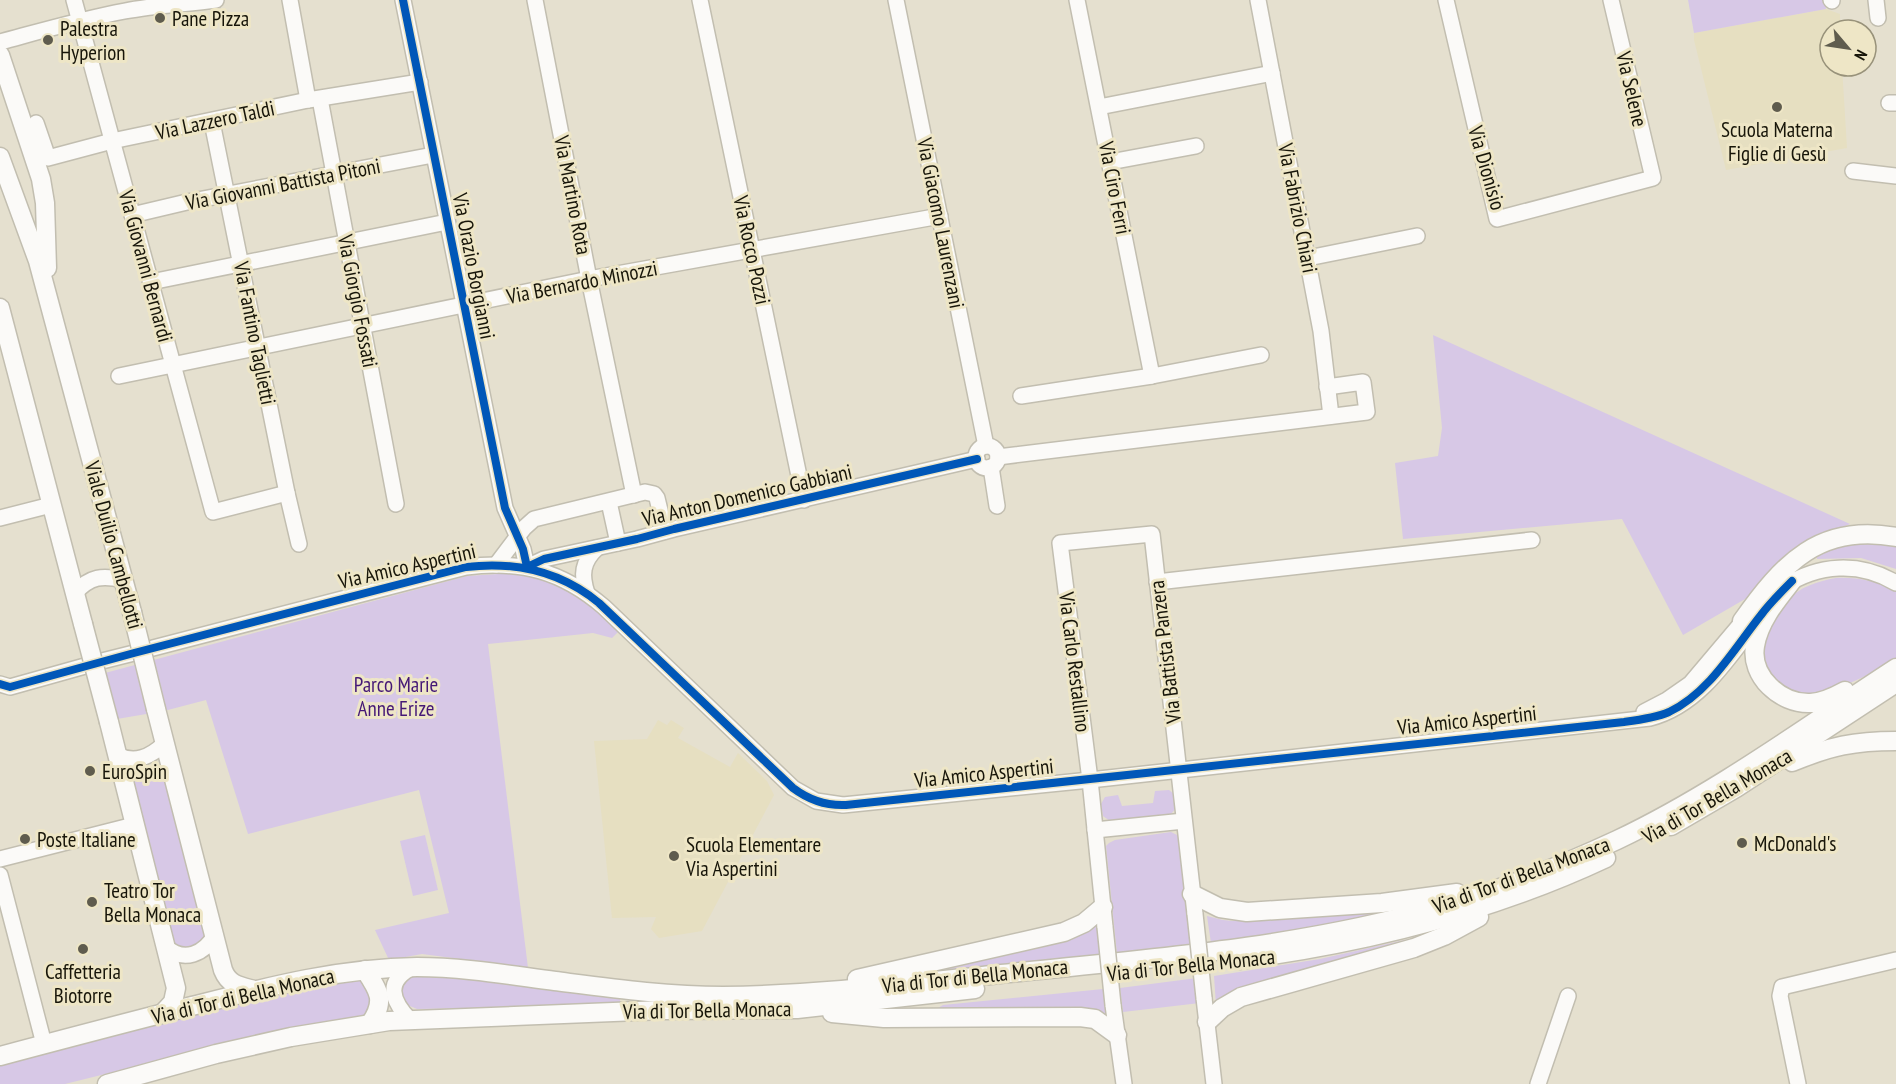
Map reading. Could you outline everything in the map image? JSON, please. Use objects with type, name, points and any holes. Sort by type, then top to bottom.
[{"type":"main road","points":[[0,57],[43,188],[48,297]]},
{"type":"main road","name":"Viale Duilio Cambellotti","points":[[0,157],[36,253],[132,612],[223,970],[228,980],[254,990]]},
{"type":"main road","points":[[0,308],[5,350],[75,593],[177,993],[173,1002],[162,1014]]},
{"type":"main road","points":[[1742,621],[1761,595],[1784,570],[1805,552],[1822,542],[1839,536],[1855,534],[1896,537]]},
{"type":"main road","points":[[1792,581],[1768,614],[1755,646],[1757,668],[1771,687],[1793,701],[1812,703],[1892,676]]},
{"type":"main road","name":"Via di Tor Bella Monaca","points":[[107,1084],[291,1037],[369,1024],[410,1020],[663,1010],[792,1001],[1238,960],[1312,950],[1418,927],[1628,848],[1736,788],[1892,676]]},
{"type":"main road","name":"Via di Tor di Bella Monaca","points":[[1513,890],[1661,817],[1892,676]]},
{"type":"main road","points":[[1736,788],[1778,768],[1832,747],[1853,742],[1896,741]]},
{"type":"main road","points":[[1192,894],[1209,904],[1224,909],[1255,912],[1382,903],[1513,890]]},
{"type":"main road","points":[[1206,1023],[1222,1008],[1241,998],[1359,966],[1422,945],[1452,932],[1513,890]]},
{"type":"main road","points":[[792,1001],[1064,932],[1084,923],[1103,907]]},
{"type":"main road","name":"Via di Tor di Bella Monaca","points":[[0,1056],[254,990],[310,977],[365,970],[413,967],[487,972],[622,989],[792,1001]]},
{"type":"main road","points":[[365,970],[380,998],[377,1012],[369,1024]]},
{"type":"main road","points":[[792,1001],[884,1018],[1080,1017],[1095,1019],[1117,1035]]},
{"type":"street","name":"Via Giovanni Bernardi","points":[[74,0],[213,512],[287,493]]},
{"type":"street","points":[[0,42],[79,20],[170,4],[216,0]]},
{"type":"street","name":"Via Giorgio Fossati","points":[[290,0],[334,174],[396,504]]},
{"type":"street","name":"Via Orazio Borgianni","points":[[403,0],[505,508],[525,553],[527,567]]},
{"type":"street","name":"Via Martino Rota","points":[[535,0],[634,495]]},
{"type":"street","name":"Via Rocco Pozzi","points":[[700,0],[804,500]]},
{"type":"street","name":"Via Giacomo Laurenzani","points":[[896,0],[986,446]]},
{"type":"street","name":"Via Ciro Ferri","points":[[1077,0],[1152,376]]},
{"type":"street","name":"Via Fabrizio Chiari","points":[[1258,0],[1321,331],[1332,416]]},
{"type":"street","name":"Via Dionisio","points":[[1446,0],[1497,219],[1653,178]]},
{"type":"street","name":"Via Selene","points":[[1611,0],[1653,178]]},
{"type":"street","points":[[1876,0],[1878,18]]},
{"type":"street","points":[[1099,107],[1272,73]]},
{"type":"street","name":"Via Lazzero Taldi","points":[[36,123],[48,158],[112,141],[314,99],[420,82]]},
{"type":"street","name":"Via Fantino Taglietti","points":[[212,122],[299,544]]},
{"type":"street","points":[[1110,162],[1196,146]]},
{"type":"street","name":"Via Giovanni Battista Pitoni","points":[[132,215],[228,194],[433,155]]},
{"type":"street","points":[[1853,171],[1896,176]]},
{"type":"street","name":"Via Bernardo Minozzi","points":[[119,376],[589,279],[940,216]]},
{"type":"street","points":[[150,282],[447,222]]},
{"type":"street","points":[[1308,258],[1417,236]]},
{"type":"street","points":[[1021,396],[1152,376],[1261,355]]},
{"type":"street","points":[[997,506],[994,462],[993,448],[986,446],[979,449],[977,459],[984,467],[994,462],[1163,435],[1367,412],[1363,382],[1327,387]]},
{"type":"street","name":"Via Anton Domenico Gabbiani","points":[[527,567],[544,559],[977,459]]},
{"type":"street","name":"Via Anton Domenico Gabbiani","points":[[496,565],[524,528],[534,519],[634,495],[650,492],[656,496],[665,531]]},
{"type":"street","points":[[609,502],[618,543]]},
{"type":"street","points":[[0,518],[51,506]]},
{"type":"street","name":"Via Battista Panzera","points":[[1060,543],[1152,534],[1214,1084]]},
{"type":"street","points":[[1157,582],[1532,540]]},
{"type":"street","name":"Via Carlo Restallino","points":[[1060,543],[1124,1084]]},
{"type":"street","points":[[587,593],[583,569],[588,557],[597,548]]},
{"type":"street","name":"Via Amico Aspertini","points":[[153,648],[460,569],[496,565],[527,567],[557,577],[587,593],[797,791],[813,800],[832,805],[846,805],[1624,722],[1664,714],[1692,696],[1719,669],[1765,610],[1792,581]]},
{"type":"street","name":"Via Amico Aspertini","points":[[1624,722],[1667,700],[1690,684],[1742,621],[1792,581],[1821,570],[1846,567],[1874,573],[1896,583]]},
{"type":"street","points":[[75,593],[85,583],[97,577],[123,580]]},
{"type":"street","points":[[102,662],[134,652]]},
{"type":"street","points":[[0,684],[10,687],[84,666]]},
{"type":"street","points":[[117,755],[129,759],[141,759],[151,755],[164,744]]},
{"type":"street","points":[[1095,830],[1185,821]]},
{"type":"street","points":[[0,859],[134,825]]},
{"type":"street","points":[[0,875],[44,1044]]},
{"type":"street","points":[[166,947],[177,954],[191,955],[206,946],[215,935]]},
{"type":"street","points":[[1798,1084],[1780,996],[1782,987],[1896,960]]},
{"type":"street","points":[[410,1020],[399,1008],[394,991],[398,978],[413,967]]},
{"type":"street","points":[[1538,1084],[1568,996]]},
{"type":"shaded area","name":"Scuola Materna Figlie di Gesù","points":[[1826,9],[1840,14],[1840,18],[1818,18],[1818,78],[1843,78],[1847,148],[1726,170],[1694,33]]},
{"type":"shaded area","name":"Scuola Elementare Via Aspertini","points":[[658,720],[667,725],[671,720],[684,728],[678,738],[730,767],[738,753],[767,781],[774,795],[702,931],[659,938],[651,929],[656,917],[612,918],[594,741],[647,739]]},
{"type":"green space","points":[[1688,0],[1825,0],[1826,9],[1694,33]]},
{"type":"green space","points":[[1433,335],[1850,524],[1801,544],[1752,595],[1683,635],[1622,519],[1403,539],[1395,463],[1438,456],[1442,428]]},
{"type":"green space","points":[[1862,541],[1896,545],[1896,569],[1861,558],[1817,559],[1817,556],[1827,550]]},
{"type":"green space","name":"Parco Marie Anne Erize","points":[[527,572],[576,596],[619,631],[612,638],[593,633],[488,644],[528,968],[422,954],[389,960],[375,930],[449,913],[419,790],[248,834],[206,700],[164,711],[117,719],[105,673],[467,576]]},
{"type":"green space","points":[[1836,578],[1867,580],[1896,591],[1896,659],[1863,677],[1820,694],[1798,695],[1783,688],[1773,678],[1767,666],[1766,640],[1778,613],[1792,596],[1809,585]]},
{"type":"green space","points":[[146,769],[156,770],[165,775],[206,934],[201,945],[186,950],[174,944],[132,783],[138,774]]},
{"type":"green space","points":[[1169,790],[1174,794],[1176,808],[1171,814],[1110,821],[1103,816],[1101,804],[1105,797],[1118,795],[1122,806],[1153,803],[1155,791]]},
{"type":"green space","points":[[1171,832],[1179,838],[1194,944],[1117,954],[1106,846],[1115,840]]},
{"type":"green space","points":[[425,835],[438,890],[413,896],[400,841]]},
{"type":"green space","points":[[1380,908],[1408,909],[1288,932],[1211,943],[1207,916],[1233,921]]},
{"type":"green space","points":[[1097,924],[1100,955],[935,973],[937,969],[1088,930]]},
{"type":"green space","points":[[1418,937],[1216,1005],[1214,976],[1320,959]]},
{"type":"green space","points":[[418,975],[510,981],[620,997],[620,1005],[417,1009],[405,1004],[402,989],[405,982]]},
{"type":"green space","points":[[1197,978],[1200,1003],[1123,1012],[1120,988]]},
{"type":"green space","points":[[354,979],[364,982],[373,994],[368,1012],[360,1017],[254,1037],[65,1084],[0,1084],[0,1064],[274,994]]},
{"type":"green space","points":[[1103,989],[1106,1017],[940,1010],[938,1008],[943,1005]]},
{"type":"cycle path","points":[[403,0],[505,508],[523,549],[527,567],[544,559],[977,459]]},
{"type":"cycle path","points":[[0,684],[10,687],[466,567],[520,567],[553,576],[584,592],[599,603],[793,788],[818,801],[846,805],[1624,722],[1653,717],[1683,704],[1709,682],[1764,611],[1792,581]]},
{"type":"place","name":"Pane Pizza","points":[[160,18]]},
{"type":"place","name":"Palestra Hyperion","points":[[48,40]]},
{"type":"place","name":"Scuola Materna Figlie di Gesù","points":[[1777,107]]},
{"type":"place","name":"EuroSpin","points":[[90,771]]},
{"type":"place","name":"Poste Italiane","points":[[25,839]]},
{"type":"place","name":"McDonald's","points":[[1742,843]]},
{"type":"place","name":"Scuola Elementare Via Aspertini","points":[[674,856]]},
{"type":"place","name":"Teatro Tor Bella Monaca","points":[[92,902]]},
{"type":"place","name":"Caffetteria Biotorre","points":[[83,949]]}]
